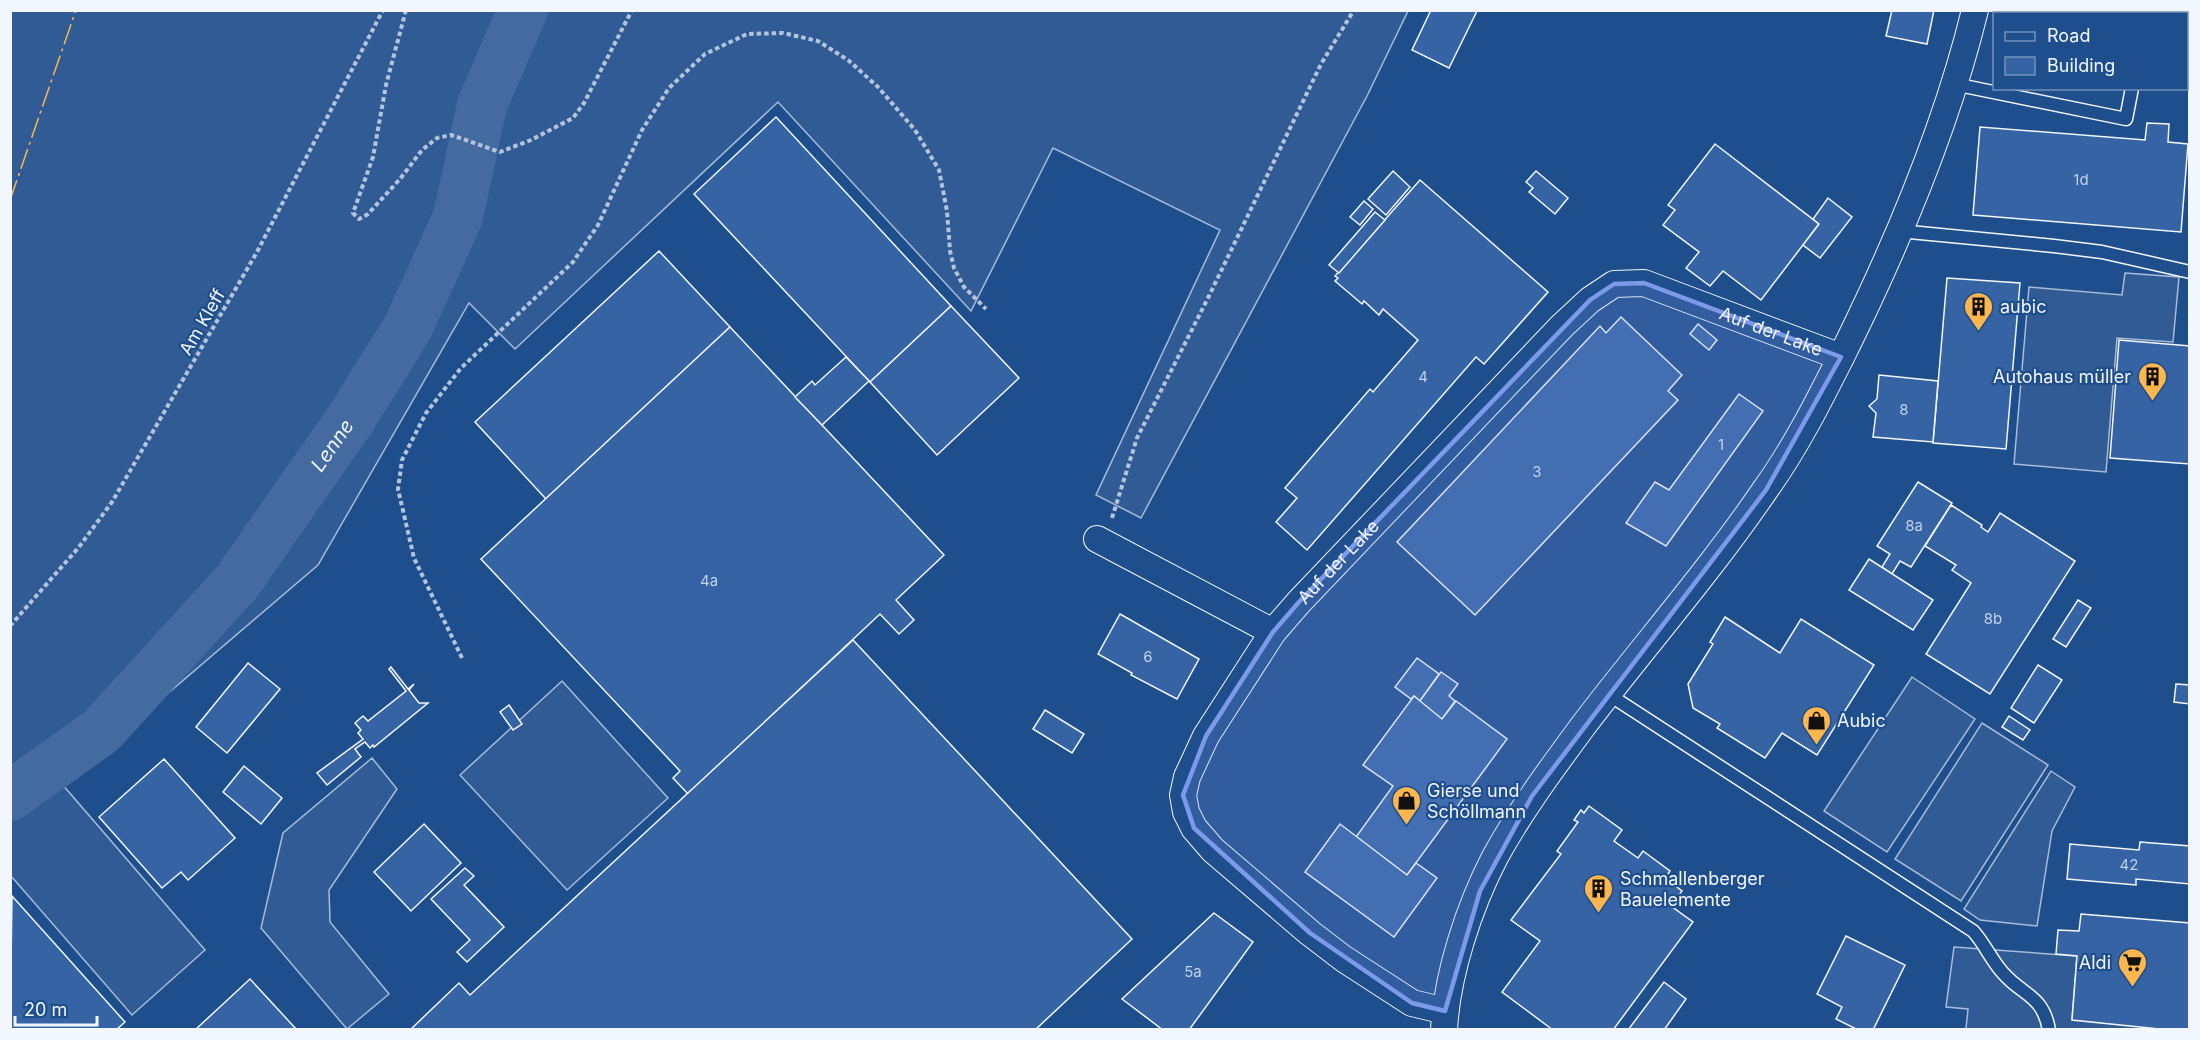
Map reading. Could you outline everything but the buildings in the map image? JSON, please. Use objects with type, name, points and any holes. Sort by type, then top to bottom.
[{"type":"street","name":"Auf der Lake","points":[[1841,357],[1644,283],[1614,284],[1590,300],[1562,326],[1273,632],[1206,736],[1187,777],[1183,795],[1186,812],[1194,828],[1213,850],[1310,933],[1344,959],[1412,1003],[1444,1020],[1454,968],[1469,920],[1495,858],[1532,796],[1608,694],[1722,549],[1766,489],[1809,420],[1841,357],[1879,280],[1924,170],[1963,57],[1975,10]]},
{"type":"street","points":[[1102,542],[1273,632]]},
{"type":"lane","points":[[1954,84],[2126,119],[2132,90]]},
{"type":"lane","points":[[1899,231],[2102,252],[2190,272]]},
{"type":"lane","points":[[1608,694],[1972,931],[1981,940],[2003,973],[2042,1007],[2049,1029]]},
{"type":"path","name":"Am Kleff","points":[[10,626],[79,547],[112,502],[257,252],[383,10]]},
{"type":"path","points":[[406,10],[386,85],[373,157],[353,213],[359,219],[368,214],[422,150],[437,138],[451,135],[500,152],[531,140],[573,118],[584,103],[632,10]]},
{"type":"path","points":[[1102,542],[1112,533],[1111,520],[1137,438],[1209,296],[1321,64],[1354,10]]},
{"type":"path","points":[[462,658],[414,558],[398,489],[402,459],[426,413],[461,368],[573,262],[598,225],[642,130],[669,88],[705,54],[747,34],[783,33],[818,41],[848,60],[878,87],[915,130],[939,170],[954,268],[964,287],[986,309]]},
{"type":"highlighted area","points":[[1644,283],[1841,357],[1766,490],[1532,796],[1480,891],[1445,1011],[1412,1003],[1310,933],[1194,828],[1183,795],[1206,736],[1273,632],[1299,602],[1590,300],[1614,284]]},
{"type":"shaded area","points":[[10,11],[1408,11],[1367,96],[1141,518],[1096,495],[1220,230],[1053,148],[971,311],[778,102],[515,349],[469,303],[318,565],[62,784],[205,950],[132,1015],[11,876]]},
{"type":"shaded area","points":[[2125,273],[2179,277],[2173,342],[2117,338],[2106,472],[2014,464],[2029,287],[2122,295]]},
{"type":"shaded area","points":[[1912,677],[1975,719],[1887,852],[1824,811]]},
{"type":"shaded area","points":[[562,681],[668,798],[567,890],[460,775]]},
{"type":"shaded area","points":[[1982,723],[2048,765],[1961,901],[1895,859]]},
{"type":"shaded area","points":[[372,758],[397,789],[329,890],[330,922],[389,994],[347,1029],[261,928],[283,833]]},
{"type":"shaded area","points":[[2051,771],[2075,787],[2052,831],[2037,926],[1980,920],[1964,909]]},
{"type":"shaded area","points":[[1954,947],[2077,956],[2072,1019],[2169,1029],[1966,1029],[1968,1009],[1946,1007]]},
{"type":"waterway","name":"Lenne","points":[[10,796],[101,731],[237,582],[352,417],[408,327],[458,217],[482,105],[523,10]]},
{"type":"power","points":[[10,200],[76,10]]},
{"type":"place","name":"aubic","points":[[1979,332]]},
{"type":"place","name":"Autohaus müller","points":[[2152,402]]},
{"type":"place","name":"Aubic","points":[[1816,746]]},
{"type":"place","name":"Gierse und Schöllmann","points":[[1406,826]]},
{"type":"place","name":"Schmallenberger Bauelemente","points":[[1599,914]]},
{"type":"place","name":"Aldi","points":[[2132,988]]}]
